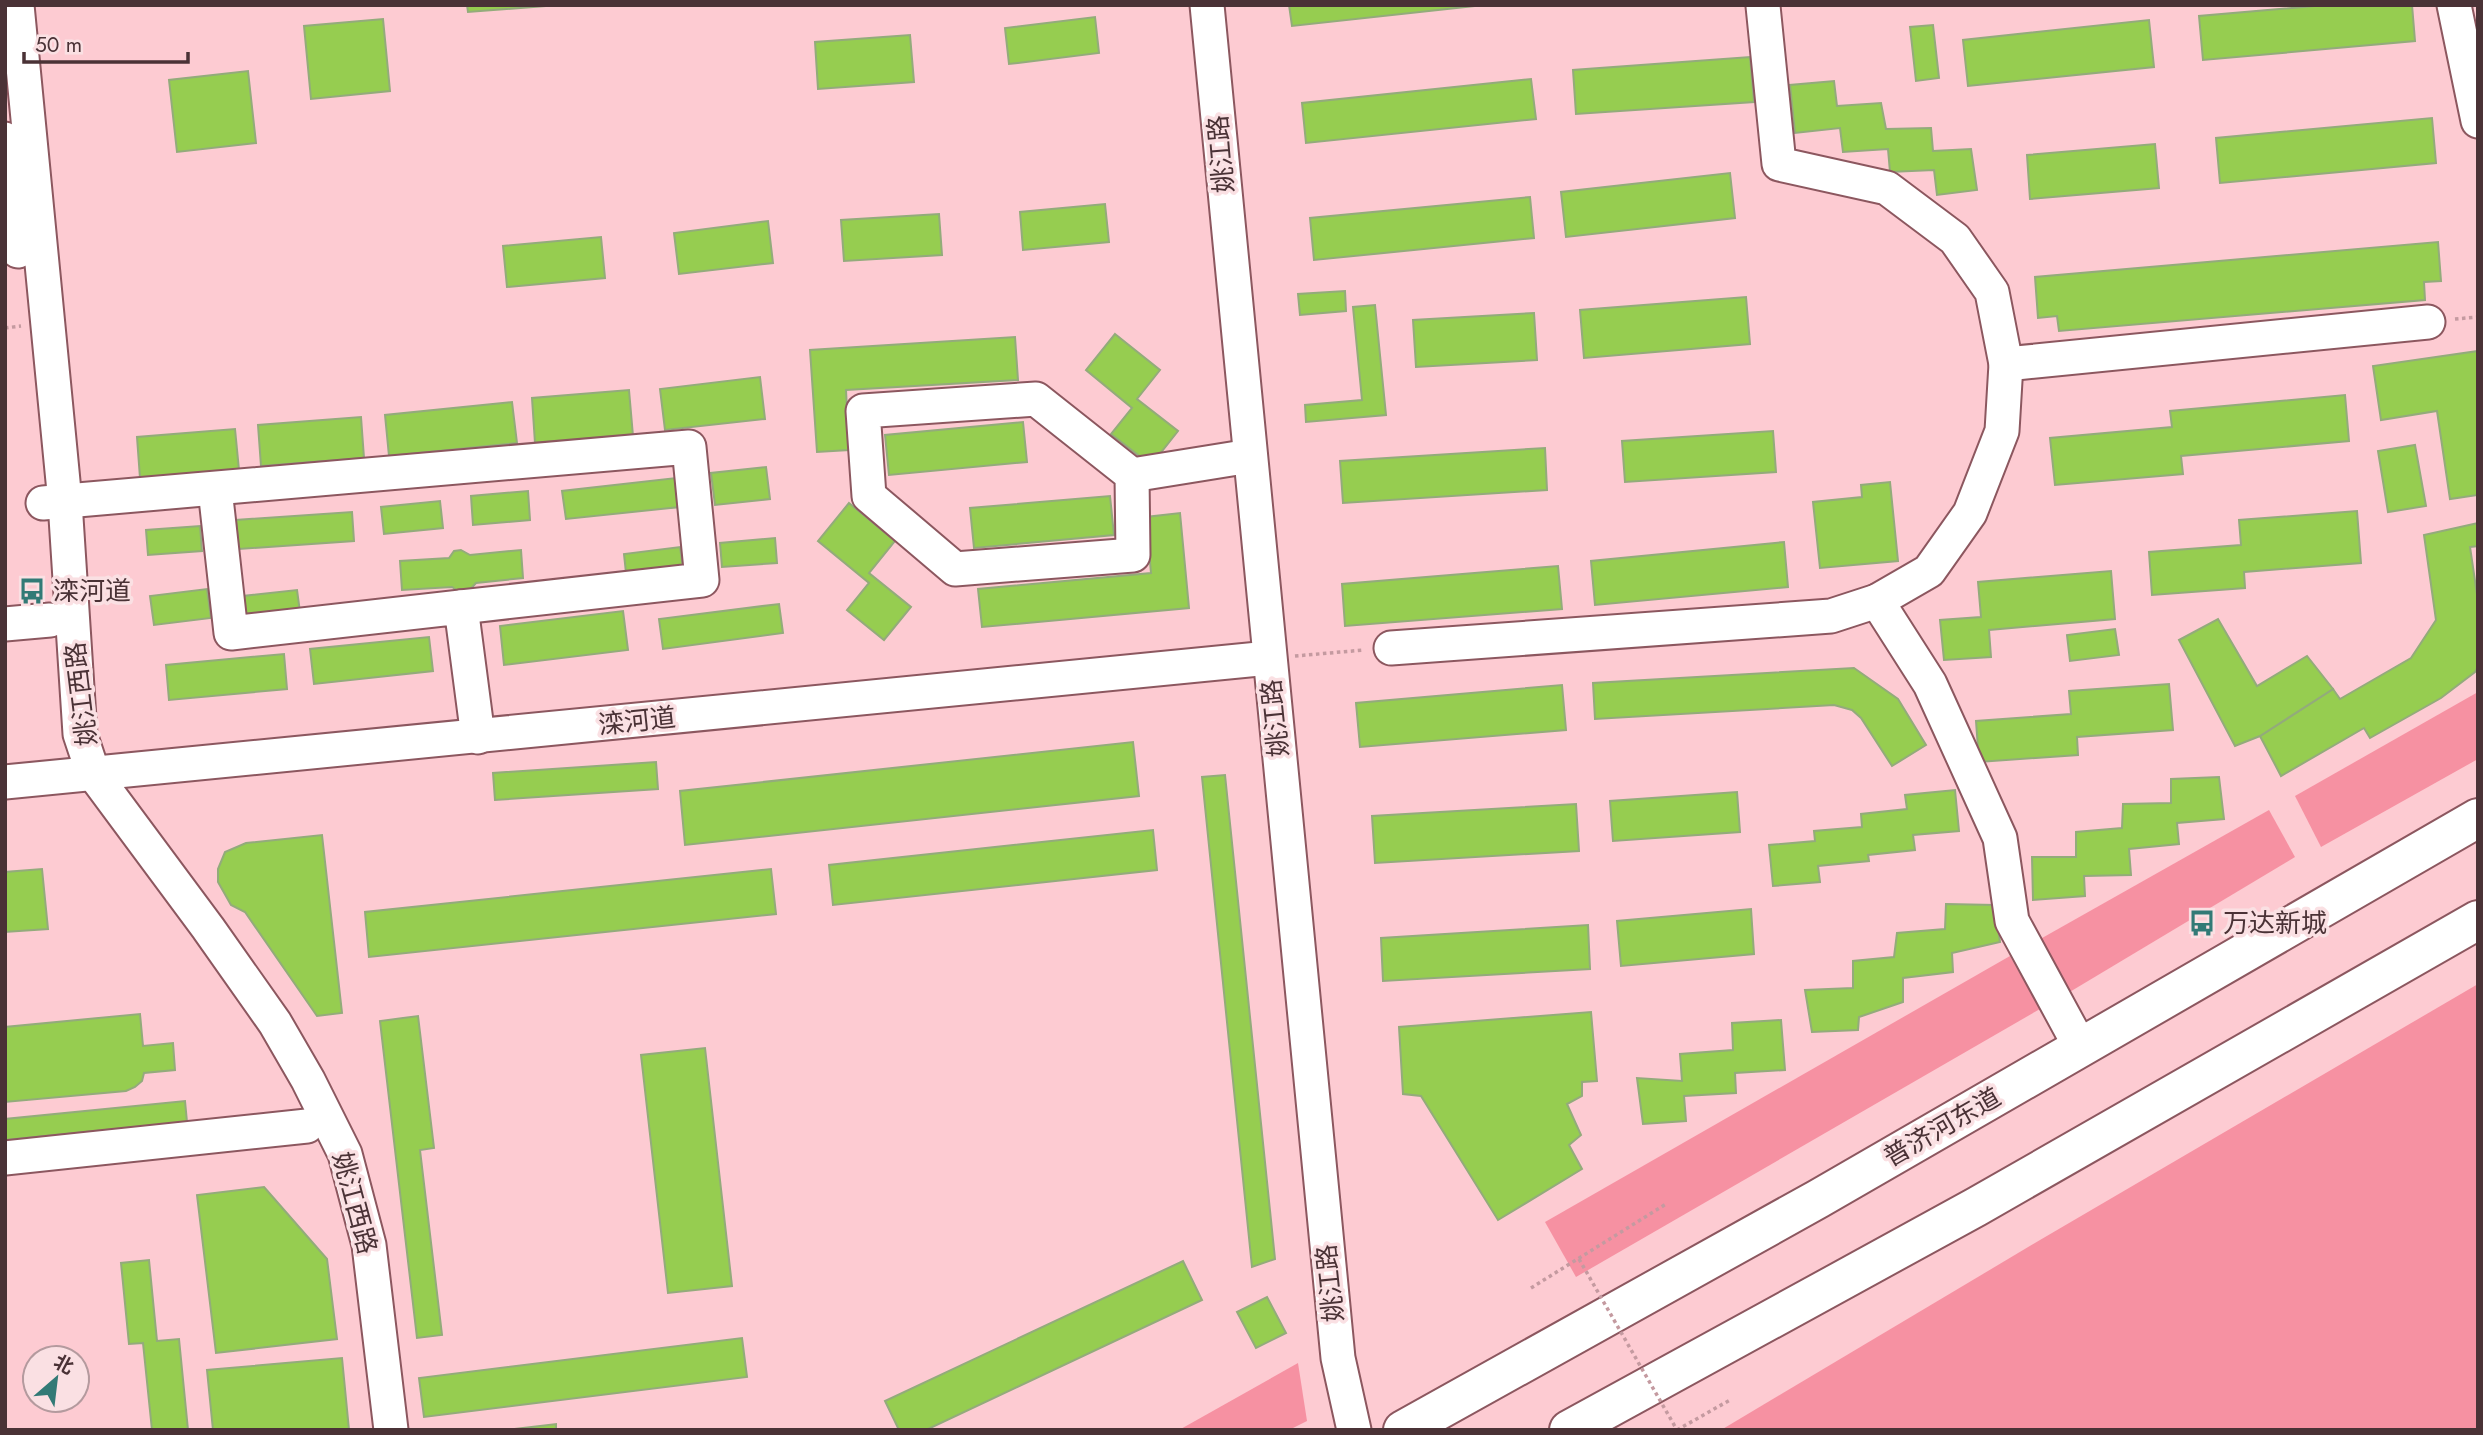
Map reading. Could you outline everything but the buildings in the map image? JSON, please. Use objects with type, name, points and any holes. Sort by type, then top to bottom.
[{"type":"main road","name":"普济河东道","points":[[1403,1430],[1805,1206],[2478,818]]},
{"type":"main road","points":[[1569,1430],[1976,1207],[2478,920]]},
{"type":"street","name":"姚江西路","points":[[17,5],[54,502],[84,774],[96,811],[227,985],[269,1052],[328,1166],[348,1237],[370,1430]]},
{"type":"street","name":"姚江路","points":[[1207,5],[1338,1359],[1354,1430]]},
{"type":"street","points":[[2454,5],[2478,121]]},
{"type":"street","points":[[2472,5],[2478,36]]},
{"type":"street","points":[[1391,648],[1831,615],[1877,601],[1929,571],[1970,513],[2002,431],[2006,364],[1992,292],[1955,239],[1887,188],[1779,164],[1763,6]]},
{"type":"street","name":"姚江西路","points":[[5,139],[16,327],[54,502],[50,620],[63,737],[84,774],[208,928],[275,1023],[308,1080],[345,1154],[369,1245],[391,1430]]},
{"type":"street","points":[[2006,364],[2428,322]]},
{"type":"street","points":[[1132,475],[1133,555],[955,569],[869,496],[863,411],[1036,398],[1132,475],[1250,456]]},
{"type":"street","points":[[54,502],[689,447],[702,580],[231,633],[215,489]]},
{"type":"street","points":[[1877,601],[1930,684],[1963,755],[2000,838],[2012,921],[2081,1048]]},
{"type":"street","points":[[461,607],[478,737]]},
{"type":"street","points":[[5,624],[50,620]]},
{"type":"street","name":"滦河道","points":[[5,782],[1269,658]]},
{"type":"street","points":[[5,1158],[307,1126]]},
{"type":"path","points":[[1269,658],[1391,648]]},
{"type":"path","points":[[1531,1287],[1666,1204]]},
{"type":"path","points":[[1579,1259],[1677,1430],[1730,1399]]},
{"type":"shaded area","points":[[2478,692],[2478,759],[2321,847],[2295,796]]},
{"type":"shaded area","points":[[2269,810],[2295,857],[2068,993],[2035,942]]},
{"type":"shaded area","points":[[2010,956],[2040,1009],[1576,1277],[1545,1222]]},
{"type":"shaded area","points":[[2478,984],[2478,1430],[1721,1430],[2040,1240]]},
{"type":"shaded area","points":[[1298,1363],[1307,1421],[1289,1430],[1179,1430]]},
{"type":"place","name":"滦河道","points":[[32,591]]},
{"type":"place","name":"万达新城","points":[[2202,923]]}]
